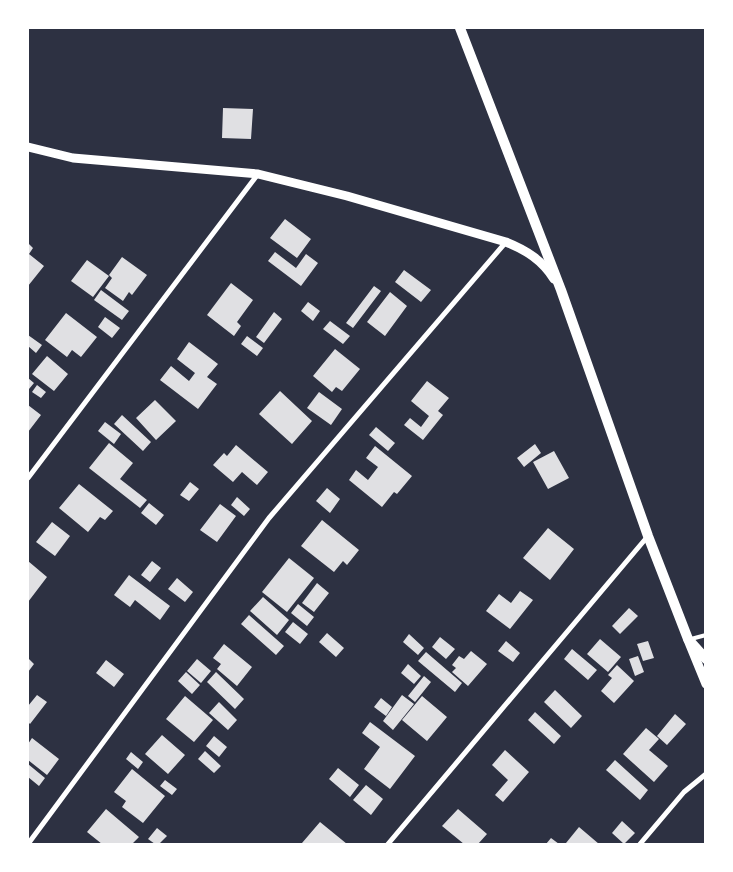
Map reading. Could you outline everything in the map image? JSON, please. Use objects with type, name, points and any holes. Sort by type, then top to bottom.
[{"type":"main road","points":[[460,28],[561,290],[648,536],[688,639],[706,659]]},
{"type":"street","points":[[28,147],[73,158],[258,174],[347,196],[506,242],[525,250],[546,267],[561,290]]},
{"type":"street","points":[[28,478],[258,174]]},
{"type":"street","points":[[28,844],[269,518],[506,242]]},
{"type":"street","points":[[388,844],[648,536]]},
{"type":"street","points":[[688,639],[706,684]]},
{"type":"street","points":[[640,844],[684,792],[706,774]]},
{"type":"lane","points":[[688,639],[706,635]]},
{"type":"building","points":[[223,108],[253,109],[251,139],[222,138]]},
{"type":"building","points":[[285,219],[311,239],[297,258],[270,238]]},
{"type":"building","points":[[28,243],[33,248],[29,254],[44,266],[28,286]]},
{"type":"building","points":[[275,252],[296,268],[306,254],[318,263],[301,286],[268,261]]},
{"type":"building","points":[[122,257],[147,275],[132,295],[129,292],[123,301],[105,288],[112,278],[109,275]]},
{"type":"building","points":[[87,260],[109,276],[93,297],[71,281]]},
{"type":"building","points":[[404,270],[431,290],[421,302],[395,282]]},
{"type":"building","points":[[231,283],[253,300],[237,322],[241,326],[234,336],[207,315]]},
{"type":"building","points":[[374,286],[381,291],[353,328],[346,323]]},
{"type":"building","points":[[101,290],[129,311],[122,320],[94,300]]},
{"type":"building","points":[[390,292],[407,306],[385,336],[367,322]]},
{"type":"building","points":[[308,302],[320,311],[313,321],[301,311]]},
{"type":"building","points":[[274,312],[282,319],[264,343],[256,337]]},
{"type":"building","points":[[66,313],[97,337],[81,357],[72,350],[67,357],[45,340]]},
{"type":"building","points":[[105,317],[120,328],[112,338],[98,327]]},
{"type":"building","points":[[330,321],[350,336],[343,344],[323,329]]},
{"type":"building","points":[[28,335],[42,345],[36,353],[28,346]]},
{"type":"building","points":[[247,336],[263,348],[257,356],[241,344]]},
{"type":"building","points":[[189,342],[218,364],[207,377],[217,384],[198,409],[160,380],[171,366],[189,381],[195,373],[177,359]]},
{"type":"building","points":[[335,349],[360,369],[342,391],[336,387],[332,392],[313,376]]},
{"type":"building","points":[[47,356],[68,374],[54,391],[32,374]]},
{"type":"building","points":[[28,378],[34,383],[29,389],[28,387]]},
{"type":"building","points":[[427,381],[449,398],[438,411],[443,415],[423,440],[404,425],[410,418],[421,427],[429,416],[411,401]]},
{"type":"building","points":[[37,385],[46,392],[41,398],[32,392]]},
{"type":"building","points":[[280,391],[312,421],[292,444],[259,414]]},
{"type":"building","points":[[319,392],[342,409],[331,425],[307,408]]},
{"type":"building","points":[[155,400],[176,421],[156,440],[136,418]]},
{"type":"building","points":[[28,405],[41,415],[28,432]]},
{"type":"building","points":[[122,415],[151,442],[143,451],[114,424]]},
{"type":"building","points":[[105,422],[121,434],[114,444],[98,431]]},
{"type":"building","points":[[376,427],[395,443],[388,451],[369,435]]},
{"type":"building","points":[[109,443],[133,463],[120,479],[147,500],[140,508],[89,468]]},
{"type":"building","points":[[535,444],[541,453],[524,467],[517,458]]},
{"type":"building","points":[[236,445],[268,472],[257,485],[242,472],[233,482],[213,465],[224,453],[227,456]]},
{"type":"building","points":[[375,446],[412,476],[397,494],[394,492],[382,507],[349,480],[356,470],[368,480],[378,467],[366,458]]},
{"type":"building","points":[[554,451],[569,478],[548,489],[533,462]]},
{"type":"building","points":[[190,482],[199,489],[189,501],[180,495]]},
{"type":"building","points":[[79,484],[113,511],[105,520],[100,517],[88,532],[59,508]]},
{"type":"building","points":[[327,488],[340,499],[330,513],[316,501]]},
{"type":"building","points":[[237,497],[250,509],[244,516],[231,505]]},
{"type":"building","points":[[149,503],[164,515],[156,525],[141,513]]},
{"type":"building","points":[[220,504],[236,516],[217,542],[200,530]]},
{"type":"building","points":[[322,520],[359,550],[347,565],[343,561],[334,572],[301,546]]},
{"type":"building","points":[[52,522],[70,536],[55,556],[36,542]]},
{"type":"building","points":[[548,528],[574,549],[550,580],[523,558]]},
{"type":"building","points":[[289,558],[314,578],[287,612],[262,592]]},
{"type":"building","points":[[28,561],[47,577],[28,602]]},
{"type":"building","points":[[152,561],[161,568],[150,582],[141,575]]},
{"type":"building","points":[[129,575],[170,606],[160,620],[135,600],[130,607],[114,595]]},
{"type":"building","points":[[177,578],[193,592],[185,602],[168,589]]},
{"type":"building","points":[[317,583],[329,593],[314,612],[302,603]]},
{"type":"building","points":[[520,591],[533,600],[510,629],[486,611],[499,594],[511,603]]},
{"type":"building","points":[[263,597],[289,620],[277,635],[250,611]]},
{"type":"building","points":[[298,604],[314,617],[307,626],[291,613]]},
{"type":"building","points":[[629,608],[638,616],[620,634],[612,626]]},
{"type":"building","points":[[249,615],[284,646],[276,655],[241,624]]},
{"type":"building","points":[[293,622],[308,634],[300,644],[285,632]]},
{"type":"building","points":[[327,633],[344,648],[336,657],[319,642]]},
{"type":"building","points":[[409,634],[424,648],[418,655],[403,642]]},
{"type":"building","points":[[440,637],[455,649],[446,659],[432,647]]},
{"type":"building","points":[[600,639],[621,657],[608,672],[587,654]]},
{"type":"building","points":[[506,641],[520,653],[513,662],[498,651]]},
{"type":"building","points":[[648,641],[654,658],[643,661],[637,644]]},
{"type":"building","points":[[224,644],[252,667],[237,686],[217,669],[221,664],[213,658]]},
{"type":"building","points":[[572,649],[597,670],[588,680],[564,659]]},
{"type":"building","points":[[471,651],[487,664],[468,686],[452,672],[456,668],[452,665],[459,656],[464,659]]},
{"type":"building","points":[[426,652],[462,683],[455,692],[418,661]]},
{"type":"building","points":[[638,656],[644,672],[635,676],[629,659]]},
{"type":"building","points":[[28,658],[34,664],[28,672]]},
{"type":"building","points":[[197,659],[211,671],[201,683],[187,671]]},
{"type":"building","points":[[106,660],[124,674],[114,687],[96,673]]},
{"type":"building","points":[[408,664],[421,676],[414,684],[401,673]]},
{"type":"building","points":[[617,665],[634,681],[614,703],[601,691],[612,678],[608,675]]},
{"type":"building","points":[[186,672],[200,685],[192,694],[178,681]]},
{"type":"building","points":[[216,672],[244,699],[235,709],[207,682]]},
{"type":"building","points":[[424,676],[431,682],[415,702],[408,696]]},
{"type":"building","points":[[555,690],[582,716],[571,728],[544,702]]},
{"type":"building","points":[[37,695],[47,702],[30,724],[28,722],[28,706]]},
{"type":"building","points":[[402,695],[414,704],[393,730],[383,721]]},
{"type":"building","points":[[185,696],[213,720],[194,742],[166,719]]},
{"type":"building","points":[[422,696],[447,717],[427,741],[402,720]]},
{"type":"building","points":[[381,698],[392,707],[386,716],[374,707]]},
{"type":"building","points":[[219,702],[237,720],[228,730],[209,713]]},
{"type":"building","points":[[535,712],[561,736],[554,744],[528,720]]},
{"type":"building","points":[[675,714],[686,724],[667,745],[657,736]]},
{"type":"building","points":[[370,722],[415,756],[390,789],[364,769],[380,747],[362,733]]},
{"type":"building","points":[[646,728],[659,739],[649,750],[668,766],[654,782],[623,754]]},
{"type":"building","points":[[162,735],[185,755],[168,774],[145,754]]},
{"type":"building","points":[[214,736],[227,747],[219,757],[206,746]]},
{"type":"building","points":[[32,738],[59,759],[47,775],[28,760],[28,744]]},
{"type":"building","points":[[505,750],[529,772],[503,802],[495,795],[508,780],[492,765]]},
{"type":"building","points":[[205,751],[221,766],[214,773],[198,759]]},
{"type":"building","points":[[131,752],[143,762],[138,769],[126,759]]},
{"type":"building","points":[[615,760],[648,790],[640,800],[606,770]]},
{"type":"building","points":[[28,764],[45,778],[39,786],[28,777]]},
{"type":"building","points":[[338,768],[359,785],[350,797],[329,779]]},
{"type":"building","points":[[132,769],[165,796],[143,823],[122,807],[126,801],[114,792]]},
{"type":"building","points":[[165,780],[177,789],[172,795],[160,786]]},
{"type":"building","points":[[366,785],[383,799],[371,815],[353,800]]},
{"type":"building","points":[[106,809],[139,837],[132,844],[102,844],[87,832]]},
{"type":"building","points":[[458,809],[487,834],[478,844],[464,844],[442,826]]},
{"type":"building","points":[[622,821],[635,833],[624,844],[612,833]]},
{"type":"building","points":[[320,822],[347,844],[302,843]]},
{"type":"building","points":[[579,827],[599,844],[566,843]]},
{"type":"building","points":[[157,828],[167,836],[159,844],[155,844],[148,839]]},
{"type":"building","points":[[551,838],[559,844],[546,844]]}]
